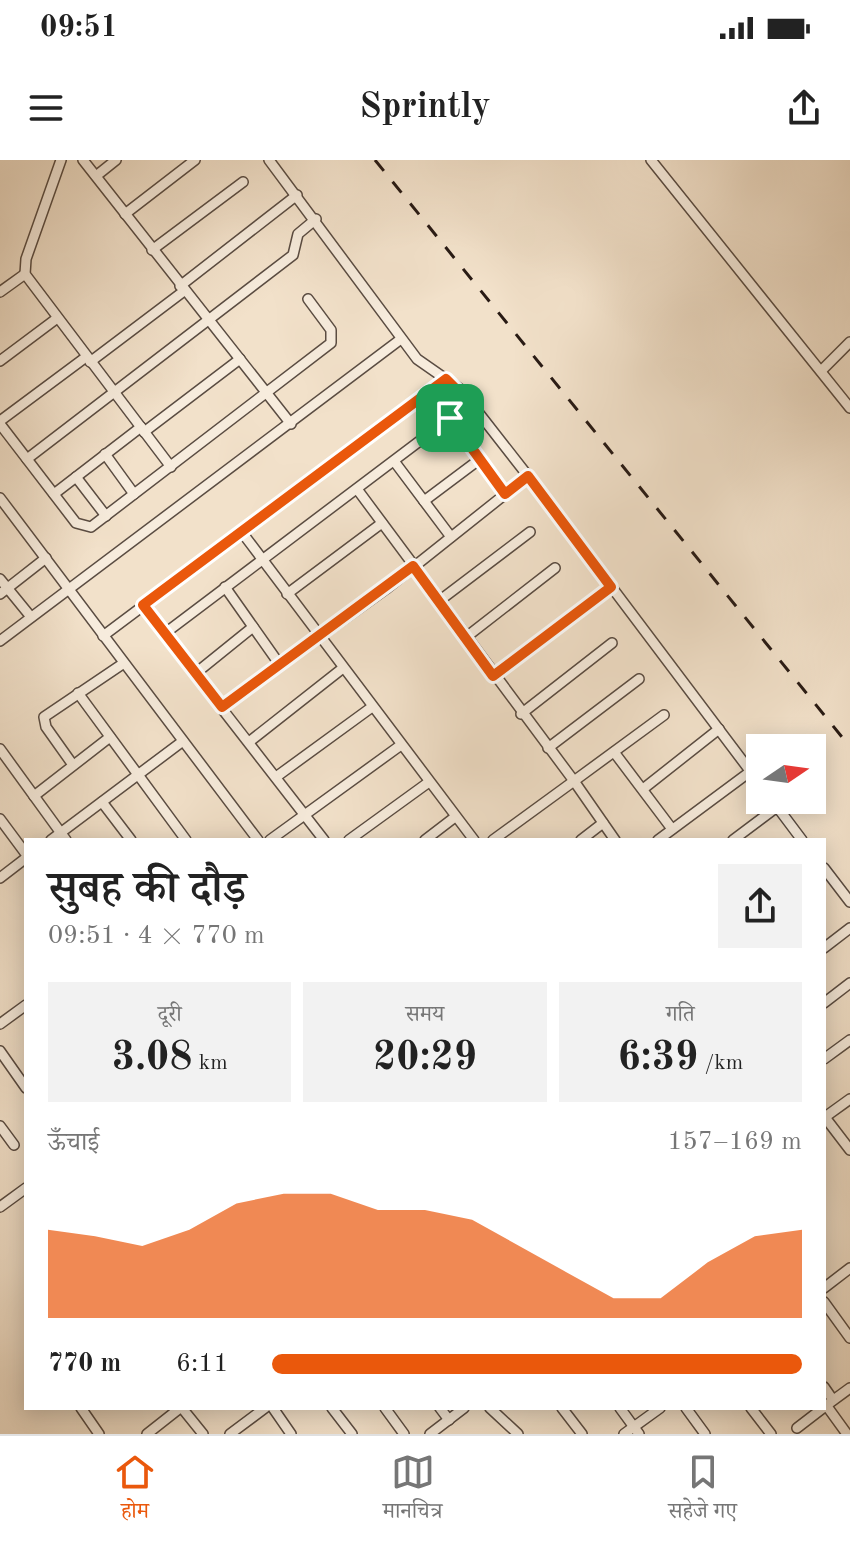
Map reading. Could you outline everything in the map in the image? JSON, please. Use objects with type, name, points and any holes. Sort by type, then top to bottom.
[{"type":"street","points":[[61,160],[26,259],[25,274],[56,319],[171,467]]},
{"type":"street","points":[[83,160],[291,424]]},
{"type":"street","points":[[96,176],[116,160]]},
{"type":"street","points":[[125,214],[195,160]]},
{"type":"street","points":[[269,160],[316,219],[401,339],[421,363],[446,379],[470,403],[528,476],[746,764]]},
{"type":"street","points":[[651,160],[850,408]]},
{"type":"street","points":[[152,250],[243,182]]},
{"type":"street","points":[[297,195],[182,288],[0,423],[81,527],[91,527],[267,393],[333,338],[308,299]]},
{"type":"street","points":[[27,459],[293,255],[298,234],[316,219]]},
{"type":"street","points":[[0,292],[25,274]]},
{"type":"street","points":[[0,361],[56,319]]},
{"type":"street","points":[[0,641],[401,339]]},
{"type":"street","points":[[821,371],[850,342]]},
{"type":"street","points":[[54,494],[105,454],[240,359]]},
{"type":"street","points":[[103,636],[446,379]]},
{"type":"street","points":[[164,634],[470,403]]},
{"type":"street","points":[[450,418],[505,494]]},
{"type":"street","points":[[105,454],[134,494]]},
{"type":"street","points":[[424,501],[480,459]]},
{"type":"street","points":[[394,461],[451,537]]},
{"type":"street","points":[[222,707],[413,566],[528,476]]},
{"type":"street","points":[[76,477],[106,516]]},
{"type":"street","points":[[357,489],[614,838]]},
{"type":"street","points":[[0,498],[256,838]]},
{"type":"street","points":[[287,594],[382,523]]},
{"type":"street","points":[[241,531],[472,838]]},
{"type":"street","points":[[439,601],[530,532]]},
{"type":"street","points":[[4,591],[46,558]]},
{"type":"street","points":[[465,638],[555,568]]},
{"type":"street","points":[[0,579],[4,591],[31,617]]},
{"type":"street","points":[[225,587],[280,665]]},
{"type":"street","points":[[493,676],[611,587]]},
{"type":"street","points":[[143,605],[322,838]]},
{"type":"street","points":[[196,673],[253,627]]},
{"type":"street","points":[[521,714],[612,643]]},
{"type":"street","points":[[73,765],[44,722],[48,713],[124,663]]},
{"type":"street","points":[[249,742],[343,668]]},
{"type":"street","points":[[548,748],[639,679]]},
{"type":"street","points":[[78,693],[185,838]]},
{"type":"street","points":[[276,777],[372,707]]},
{"type":"street","points":[[496,838],[664,715]]},
{"type":"street","points":[[643,789],[719,729]]},
{"type":"street","points":[[34,796],[110,737]]},
{"type":"street","points":[[0,749],[64,836],[102,802],[183,741]]},
{"type":"street","points":[[273,838],[401,745]]},
{"type":"street","points":[[614,752],[672,829]]},
{"type":"street","points":[[661,838],[746,775]]},
{"type":"street","points":[[352,838],[429,782]]},
{"type":"street","points":[[102,802],[129,838]]},
{"type":"street","points":[[735,838],[762,814]]},
{"type":"street","points":[[782,814],[800,838]]},
{"type":"street","points":[[428,838],[455,817]]},
{"type":"street","points":[[0,819],[24,853]]},
{"type":"street","points":[[584,838],[603,823]]},
{"type":"street","points":[[0,878],[24,858]]},
{"type":"street","points":[[826,871],[850,902]]},
{"type":"street","points":[[826,946],[850,928]]},
{"type":"street","points":[[826,1001],[850,983]]},
{"type":"street","points":[[0,1024],[24,1006]]},
{"type":"street","points":[[826,1058],[850,1040]]},
{"type":"street","points":[[0,1051],[24,1085]]},
{"type":"street","points":[[826,1115],[850,1099]]},
{"type":"street","points":[[826,1117],[850,1150]]},
{"type":"street","points":[[0,1126],[14,1145]]},
{"type":"street","points":[[0,1207],[24,1189]]},
{"type":"street","points":[[826,1286],[850,1268]]},
{"type":"street","points":[[826,1305],[849,1335]]},
{"type":"street","points":[[847,1434],[827,1405],[850,1388]]},
{"type":"street","points":[[82,1410],[99,1434]]},
{"type":"street","points":[[164,1410],[169,1417]]},
{"type":"street","points":[[147,1434],[178,1410]]},
{"type":"street","points":[[183,1410],[203,1434]]},
{"type":"street","points":[[233,1433],[262,1410]]},
{"type":"street","points":[[274,1410],[291,1434]]},
{"type":"street","points":[[334,1410],[352,1434]]},
{"type":"street","points":[[386,1410],[404,1434]]},
{"type":"street","points":[[442,1410],[449,1420]]},
{"type":"street","points":[[430,1434],[462,1410]]},
{"type":"street","points":[[492,1410],[518,1434]]},
{"type":"street","points":[[564,1410],[582,1434]]},
{"type":"street","points":[[621,1410],[636,1430]]},
{"type":"street","points":[[624,1434],[636,1430],[658,1410]]},
{"type":"street","points":[[687,1410],[705,1434]]},
{"type":"street","points":[[753,1410],[771,1434]]},
{"type":"street","points":[[797,1428],[820,1410]]},
{"type":"railway","points":[[375,160],[850,747]]},
{"type":"route","points":[[446,379],[460,389],[470,403],[450,418],[505,494],[528,476],[611,587],[493,676],[413,566],[386,589],[222,707],[143,605],[446,379]]}]
